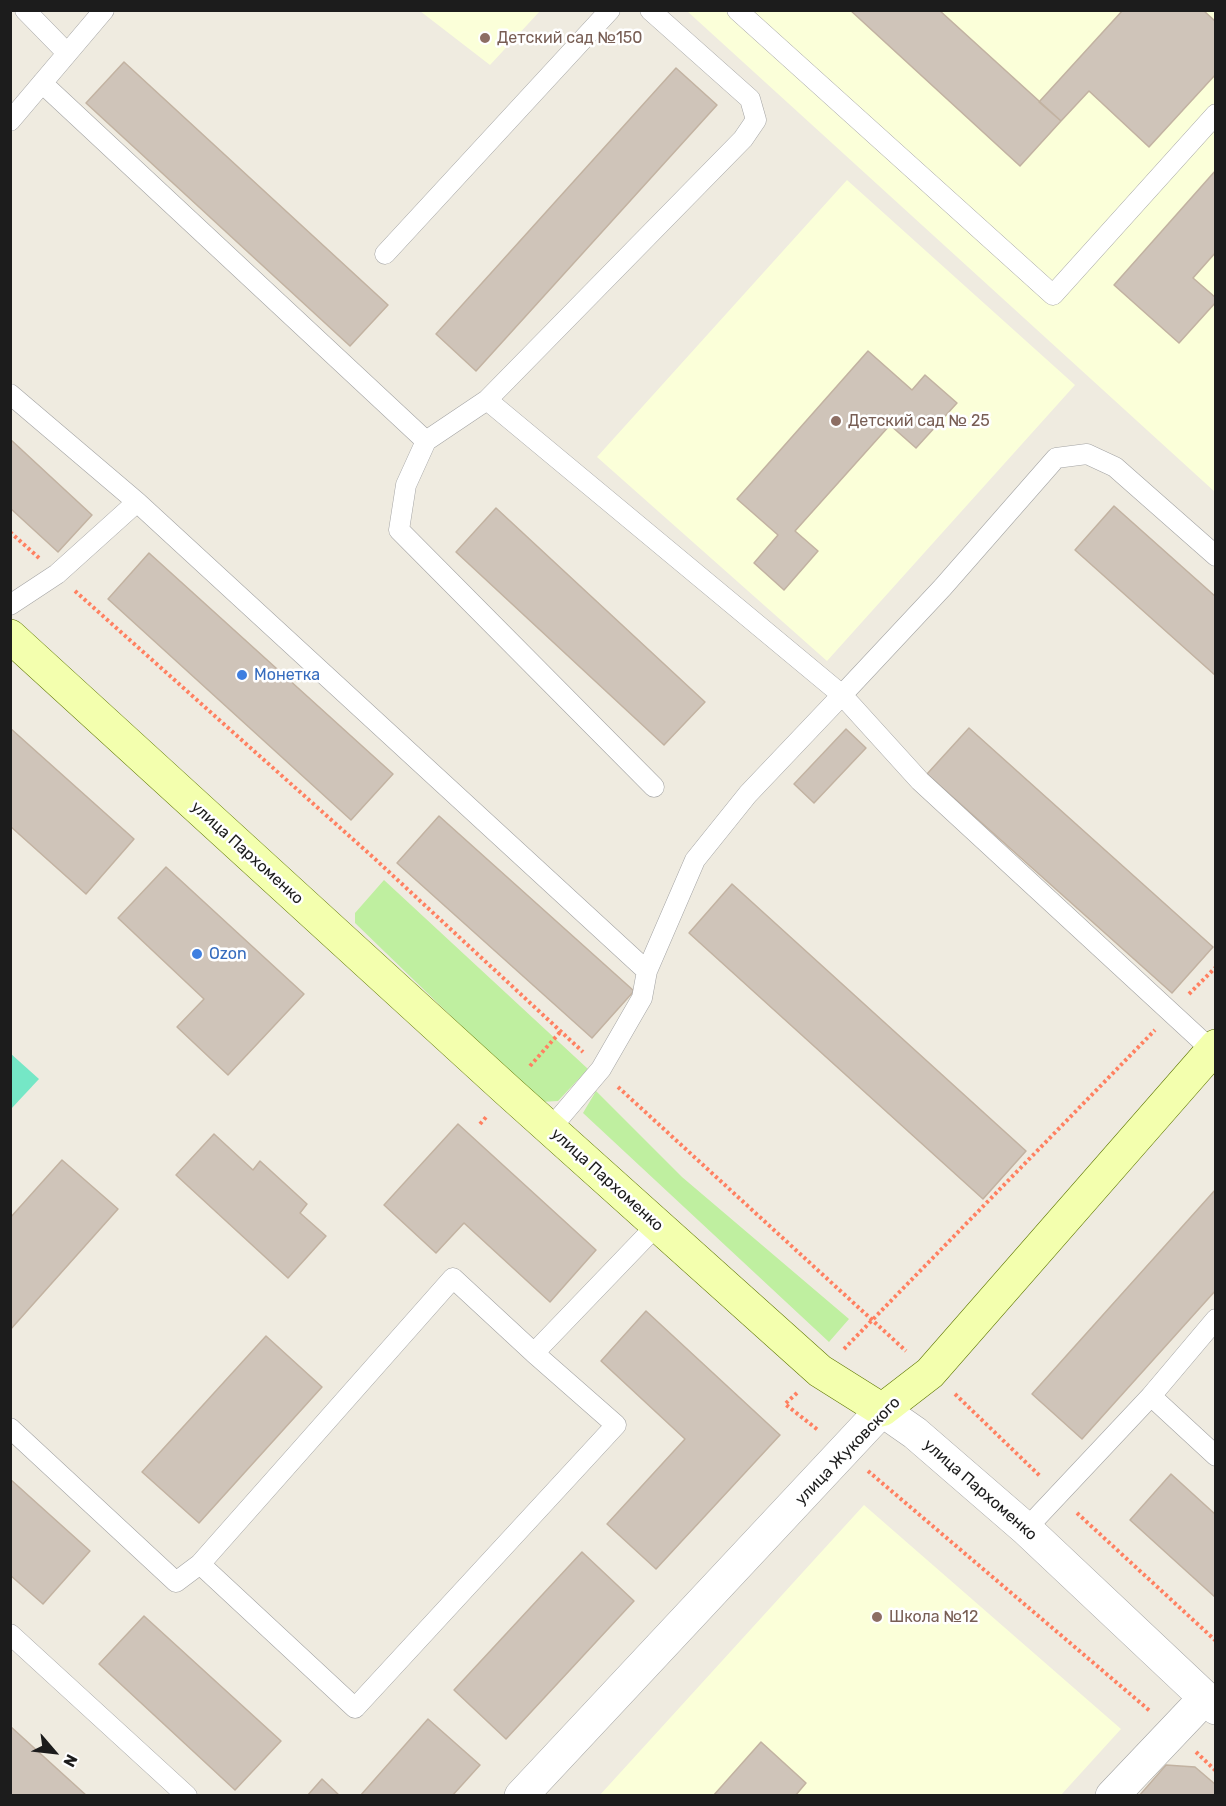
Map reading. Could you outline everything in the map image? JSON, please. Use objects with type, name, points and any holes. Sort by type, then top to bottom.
[{"type":"street","name":"улица Пархоменко","points":[[10,636],[550,1129],[820,1371],[915,1433],[1026,1529],[1210,1703]]},
{"type":"street","name":"улица Жуковского","points":[[521,1796],[882,1410],[930,1372],[1214,1050]]},
{"type":"street","points":[[1112,1796],[1174,1732],[1210,1703]]},
{"type":"lane","points":[[25,10],[66,52]]},
{"type":"lane","points":[[10,121],[66,52],[104,10]]},
{"type":"lane","points":[[385,254],[610,10]]},
{"type":"lane","points":[[650,10],[750,99],[756,120],[743,139],[487,400],[426,441],[406,485],[399,530],[654,787]]},
{"type":"lane","points":[[737,10],[1053,295],[1215,114]]},
{"type":"lane","points":[[42,83],[426,441]]},
{"type":"lane","points":[[10,394],[137,502],[647,971]]},
{"type":"lane","points":[[487,400],[842,695],[920,781],[1170,1014],[1214,1050]]},
{"type":"lane","points":[[550,1129],[601,1068],[642,998],[647,971],[695,860],[748,794],[943,587],[1056,458],[1087,454],[1114,467],[1215,556]]},
{"type":"lane","points":[[10,605],[57,574],[137,502]]},
{"type":"lane","points":[[534,1353],[657,1225]]},
{"type":"lane","points":[[10,1428],[176,1582],[200,1564],[453,1278],[616,1425],[355,1708],[200,1564]]},
{"type":"lane","points":[[1026,1529],[1150,1396],[1215,1319]]},
{"type":"lane","points":[[1150,1396],[1215,1456]]},
{"type":"lane","points":[[10,1634],[187,1796]]},
{"type":"path","points":[[1215,967],[873,1321],[785,1404],[845,1451],[1174,1732],[1215,1771]]},
{"type":"shaded area","name":"Детский сад №150","points":[[420,11],[540,11],[490,65]]},
{"type":"shaded area","points":[[687,11],[1215,11],[1215,492]]},
{"type":"shaded area","name":"Детский сад № 25","points":[[847,180],[1075,385],[827,661],[597,457]]},
{"type":"shaded area","name":"Школа №12","points":[[864,1505],[1121,1729],[1061,1795],[599,1796]]},
{"type":"green space","points":[[384,880],[588,1069],[558,1101],[540,1102],[355,923],[355,913]]},
{"type":"green space","points":[[10,1053],[39,1079],[11,1109],[10,1109]]},
{"type":"green space","points":[[596,1091],[682,1177],[849,1319],[829,1342],[583,1113]]},
{"type":"building","points":[[850,10],[939,10],[1061,121],[1020,166]]},
{"type":"building","points":[[1123,10],[1203,10],[1216,22],[1216,74],[1149,147],[1089,91],[1061,121],[1039,102]]},
{"type":"building","points":[[124,62],[388,305],[350,346],[86,103]]},
{"type":"building","points":[[676,68],[717,105],[476,371],[436,334]]},
{"type":"building","points":[[1216,170],[1216,252],[1193,278],[1216,298],[1216,302],[1179,343],[1114,285]]},
{"type":"building","points":[[868,351],[912,390],[925,375],[957,403],[916,448],[890,425],[795,531],[818,551],[784,590],[754,563],[778,535],[737,499]]},
{"type":"building","points":[[10,439],[92,515],[58,552],[10,508]]},
{"type":"building","points":[[1114,506],[1216,597],[1216,676],[1075,550]]},
{"type":"building","points":[[496,508],[705,702],[664,745],[456,552]]},
{"type":"building","points":[[149,553],[393,774],[351,820],[108,599]]},
{"type":"building","points":[[10,728],[134,839],[86,894],[10,826]]},
{"type":"building","points":[[969,728],[1213,947],[1172,993],[927,774]]},
{"type":"building","points":[[846,729],[866,748],[814,803],[794,784]]},
{"type":"building","points":[[439,816],[634,991],[592,1038],[397,863]]},
{"type":"building","points":[[166,867],[304,994],[228,1075],[177,1027],[204,999],[118,918]]},
{"type":"building","points":[[732,884],[1026,1151],[983,1199],[689,933]]},
{"type":"building","points":[[458,1124],[596,1250],[550,1302],[464,1223],[436,1253],[384,1205]]},
{"type":"building","points":[[214,1134],[253,1170],[260,1161],[307,1204],[300,1213],[326,1236],[288,1278],[176,1175]]},
{"type":"building","points":[[62,1160],[118,1209],[10,1330],[10,1218]]},
{"type":"building","points":[[1216,1189],[1216,1290],[1082,1439],[1032,1394]]},
{"type":"building","points":[[646,1311],[780,1435],[656,1569],[607,1524],[685,1439],[601,1361]]},
{"type":"building","points":[[266,1336],[322,1387],[199,1523],[142,1472]]},
{"type":"building","points":[[1171,1474],[1216,1515],[1216,1598],[1130,1520]]},
{"type":"building","points":[[10,1479],[90,1551],[43,1604],[10,1575]]},
{"type":"building","points":[[582,1552],[634,1601],[506,1739],[454,1690]]},
{"type":"building","points":[[144,1616],[281,1741],[235,1790],[99,1664]]},
{"type":"building","points":[[428,1719],[480,1765],[452,1796],[360,1796]]},
{"type":"building","points":[[10,1726],[87,1796],[10,1796]]},
{"type":"building","points":[[761,1742],[806,1783],[795,1796],[713,1796]]},
{"type":"building","points":[[1166,1765],[1195,1767],[1216,1785],[1216,1796],[1139,1796]]},
{"type":"building","points":[[322,1779],[340,1796],[307,1796]]},
{"type":"place","name":"Детский сад №150","points":[[485,38]]},
{"type":"place","name":"Детский сад № 25","points":[[836,421]]},
{"type":"place","name":"Монетка","points":[[242,675]]},
{"type":"place","name":"Ozon","points":[[197,954]]},
{"type":"place","name":"Школа №12","points":[[877,1617]]}]
